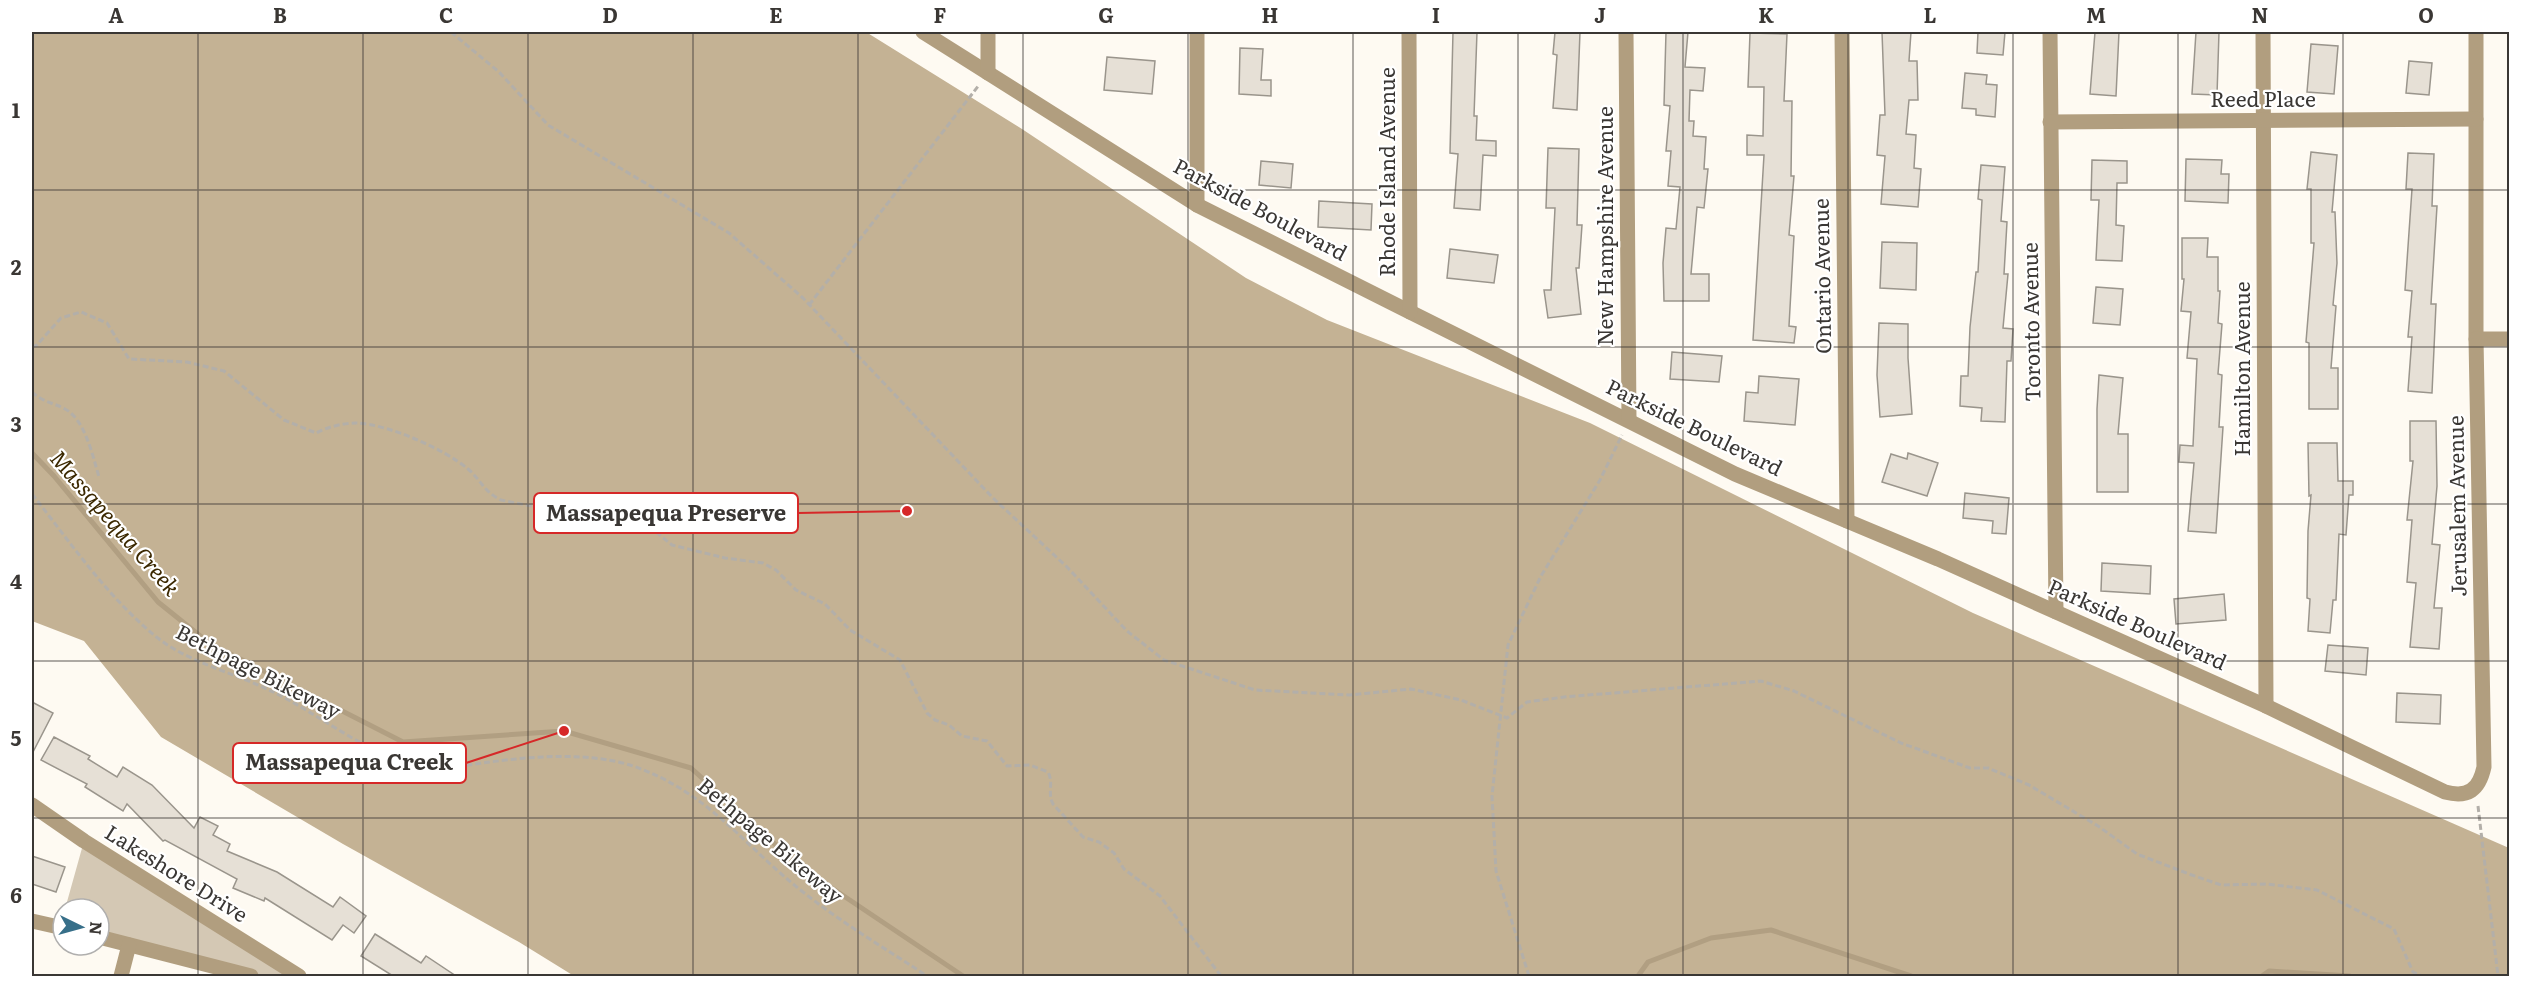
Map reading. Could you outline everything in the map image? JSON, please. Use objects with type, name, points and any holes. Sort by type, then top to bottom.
[{"type":"street","name":"Parkside Boulevard","points":[[923,32],[1197,205],[1735,474],[2056,612],[2266,706],[2445,792],[2456,795],[2468,794],[2476,789]]},
{"type":"street","points":[[988,32],[988,73]]},
{"type":"street","points":[[1197,32],[1197,205]]},
{"type":"street","name":"Rhode Island Avenue","points":[[1409,32],[1410,312]]},
{"type":"street","name":"New Hampshire Avenue","points":[[1626,32],[1629,420]]},
{"type":"street","name":"Ontario Avenue","points":[[1842,32],[1847,521]]},
{"type":"street","name":"Toronto Avenue","points":[[2050,32],[2056,612]]},
{"type":"street","name":"Hamilton Avenue","points":[[2263,32],[2266,706]]},
{"type":"street","name":"Jerusalem Avenue","points":[[2476,32],[2476,339],[2484,767],[2476,789]]},
{"type":"street","name":"Reed Place","points":[[2050,122],[2476,119]]},
{"type":"street","points":[[2476,339],[2510,339]]},
{"type":"street","name":"Lakeshore Drive","points":[[32,805],[299,976]]},
{"type":"street","points":[[32,921],[51,925]]},
{"type":"street","points":[[111,940],[251,976]]},
{"type":"street","points":[[121,976],[129,945]]},
{"type":"path","points":[[452,32],[499,72],[548,125],[729,233],[809,305],[993,498],[1067,567],[1127,631],[1164,660],[1255,690],[1349,695],[1411,689],[1461,700],[1507,718],[1527,702],[1554,698],[1761,681],[1794,692],[1901,743],[1970,768],[1988,768],[2029,785],[2098,826],[2137,854],[2189,874],[2221,885],[2266,884],[2317,890],[2394,929],[2413,972],[2422,976]]},
{"type":"path","points":[[809,305],[988,73]]},
{"type":"path","points":[[32,347],[38,345],[61,318],[81,312],[107,323],[129,358],[187,362],[224,371],[284,420],[316,433],[357,423],[391,430],[441,450],[468,469],[489,495],[501,500],[621,524],[646,524],[672,545],[725,558],[763,563],[776,570],[796,590],[825,604],[850,630],[900,660],[927,712],[935,720],[949,725],[962,736],[987,741],[1007,766],[1030,765],[1048,772],[1052,779],[1050,798],[1053,804],[1083,837],[1099,842],[1114,852],[1124,869],[1160,896],[1221,976]]},
{"type":"path","points":[[32,392],[44,402],[67,410],[85,433],[99,477]]},
{"type":"path","points":[[1529,976],[1496,871],[1492,795],[1508,645],[1541,576],[1600,480],[1629,420]]},
{"type":"path","name":"Bethpage Bikeway","points":[[32,494],[109,592],[155,636],[188,656],[271,691],[371,748],[418,766],[438,768],[532,756],[583,758],[631,766],[679,785],[715,811],[804,893],[927,976]]},
{"type":"path","points":[[2476,789],[2498,976]]},
{"type":"shaded area","points":[[32,32],[866,32],[1022,129],[1246,278],[1327,320],[1590,423],[1973,613],[2509,848],[2509,976],[574,976],[519,942],[343,844],[161,737],[84,641],[32,621]]},
{"type":"shaded area","points":[[84,841],[299,976],[245,976],[111,941],[111,897],[68,897]]},
{"type":"building","points":[[1453,32],[1477,32],[1474,116],[1477,116],[1476,140],[1496,141],[1496,156],[1483,155],[1480,210],[1454,208],[1458,154],[1450,153]]},
{"type":"building","points":[[1555,32],[1580,32],[1577,110],[1553,108],[1557,55],[1553,54]]},
{"type":"building","points":[[1666,32],[1688,32],[1685,67],[1705,68],[1703,91],[1690,90],[1689,121],[1694,121],[1693,136],[1706,137],[1704,169],[1708,169],[1704,208],[1697,207],[1691,274],[1709,274],[1709,301],[1664,301],[1663,263],[1666,228],[1676,229],[1680,187],[1668,186],[1671,151],[1666,151],[1670,106],[1664,105]]},
{"type":"building","points":[[1882,32],[1911,32],[1909,61],[1917,61],[1918,100],[1909,100],[1906,134],[1916,135],[1914,168],[1921,169],[1918,207],[1881,204],[1885,156],[1877,155],[1880,115],[1885,115]]},
{"type":"building","points":[[1978,32],[2005,32],[2003,55],[1977,53]]},
{"type":"building","points":[[2095,32],[2119,32],[2116,96],[2090,94]]},
{"type":"building","points":[[2196,32],[2219,32],[2217,95],[2192,94]]},
{"type":"building","points":[[1750,33],[1787,34],[1784,101],[1792,101],[1791,176],[1794,176],[1789,235],[1794,236],[1789,326],[1796,327],[1794,343],[1753,340],[1764,155],[1747,155],[1747,135],[1763,136],[1764,87],[1748,87]]},
{"type":"building","points":[[2311,44],[2338,46],[2334,94],[2307,92]]},
{"type":"building","points":[[1240,48],[1263,49],[1261,80],[1271,80],[1271,96],[1239,94]]},
{"type":"building","points":[[1107,57],[1155,61],[1152,94],[1104,90]]},
{"type":"building","points":[[2409,61],[2432,63],[2429,95],[2406,93]]},
{"type":"building","points":[[1965,73],[1987,75],[1986,84],[1997,85],[1995,117],[1976,115],[1976,109],[1962,108]]},
{"type":"building","points":[[1548,148],[1579,149],[1577,225],[1582,225],[1579,268],[1576,268],[1581,314],[1548,318],[1544,290],[1551,290],[1555,208],[1546,208]]},
{"type":"building","points":[[2311,152],[2337,155],[2332,212],[2335,212],[2337,263],[2331,368],[2338,368],[2338,409],[2309,409],[2309,343],[2306,342],[2314,243],[2311,243],[2311,189],[2307,189]]},
{"type":"building","points":[[2408,153],[2434,154],[2432,206],[2437,206],[2431,304],[2436,304],[2432,393],[2408,391],[2412,337],[2408,337],[2412,291],[2405,290],[2412,189],[2406,189]]},
{"type":"building","points":[[2186,159],[2222,160],[2221,174],[2229,174],[2228,203],[2185,201]]},
{"type":"building","points":[[2092,160],[2127,161],[2127,183],[2117,183],[2116,225],[2124,226],[2122,261],[2096,260],[2099,200],[2091,200]]},
{"type":"building","points":[[1261,161],[1293,164],[1291,188],[1259,185]]},
{"type":"building","points":[[1981,165],[2005,167],[2001,221],[2007,222],[2004,274],[2008,274],[2003,328],[2013,329],[2011,361],[2007,361],[2005,422],[1981,421],[1982,408],[1960,406],[1961,376],[1968,376],[1970,327],[1976,272],[1978,272],[1982,200],[1978,199]]},
{"type":"building","points":[[1319,201],[1372,204],[1371,230],[1318,227]]},
{"type":"building","points":[[2182,238],[2208,238],[2207,257],[2218,257],[2218,291],[2220,291],[2218,323],[2222,324],[2218,374],[2222,375],[2219,427],[2223,427],[2216,533],[2188,531],[2194,463],[2179,462],[2180,445],[2193,446],[2197,359],[2187,358],[2191,312],[2181,311],[2184,279],[2182,279]]},
{"type":"building","points":[[1882,242],[1917,243],[1916,290],[1880,288]]},
{"type":"building","points":[[1450,249],[1498,255],[1494,283],[1447,278]]},
{"type":"building","points":[[2096,287],[2123,289],[2120,325],[2093,323]]},
{"type":"building","points":[[1879,323],[1908,324],[1912,414],[1880,417],[1877,375]]},
{"type":"building","points":[[1672,352],[1722,356],[1719,382],[1670,379]]},
{"type":"building","points":[[2099,375],[2123,378],[2118,434],[2128,434],[2128,492],[2097,492]]},
{"type":"building","points":[[1759,376],[1799,379],[1795,425],[1744,421],[1746,392],[1758,393]]},
{"type":"building","points":[[2410,421],[2436,421],[2437,486],[2432,544],[2440,545],[2434,608],[2442,608],[2439,649],[2410,647],[2416,583],[2407,582],[2412,520],[2407,520],[2413,461],[2410,461]]},
{"type":"building","points":[[2308,443],[2337,443],[2338,481],[2353,481],[2353,495],[2349,495],[2346,535],[2339,534],[2336,600],[2333,600],[2330,633],[2308,631],[2310,599],[2307,598],[2308,531],[2311,495],[2309,496]]},
{"type":"building","points":[[1908,453],[1938,463],[1927,496],[1882,482],[1891,454],[1907,459]]},
{"type":"building","points":[[1965,493],[2009,498],[2006,534],[1992,533],[1993,521],[1963,518]]},
{"type":"building","points":[[2102,563],[2151,566],[2150,594],[2101,591]]},
{"type":"building","points":[[2224,594],[2226,620],[2176,624],[2174,599]]},
{"type":"building","points":[[2328,645],[2368,648],[2366,675],[2325,671]]},
{"type":"building","points":[[2397,693],[2441,695],[2440,724],[2396,722]]},
{"type":"building","points":[[32,702],[53,713],[32,754]]},
{"type":"building","points":[[54,737],[90,756],[88,759],[117,777],[123,767],[152,785],[194,828],[200,817],[218,826],[213,835],[230,844],[227,851],[277,872],[333,907],[340,897],[366,916],[354,933],[343,925],[332,940],[265,898],[264,901],[233,888],[237,879],[165,840],[163,841],[127,804],[123,811],[85,787],[87,784],[41,760]]},
{"type":"building","points":[[32,856],[65,867],[56,892],[32,884]]},
{"type":"building","points":[[375,934],[421,963],[426,956],[456,976],[393,976],[361,956]]},
{"type":"waterway","name":"Massapequa Creek","points":[[32,453],[54,476],[158,602],[209,643],[403,742],[564,731],[691,768],[799,866],[963,976]]},
{"type":"waterway","points":[[1638,976],[1648,962],[1711,938],[1771,930],[1911,976]]},
{"type":"waterway","points":[[2262,976],[2269,971],[2350,976]]},
{"type":"place","name":"Massapequa Preserve","points":[[907,511]]},
{"type":"place","name":"Massapequa Creek","points":[[564,731]]}]
